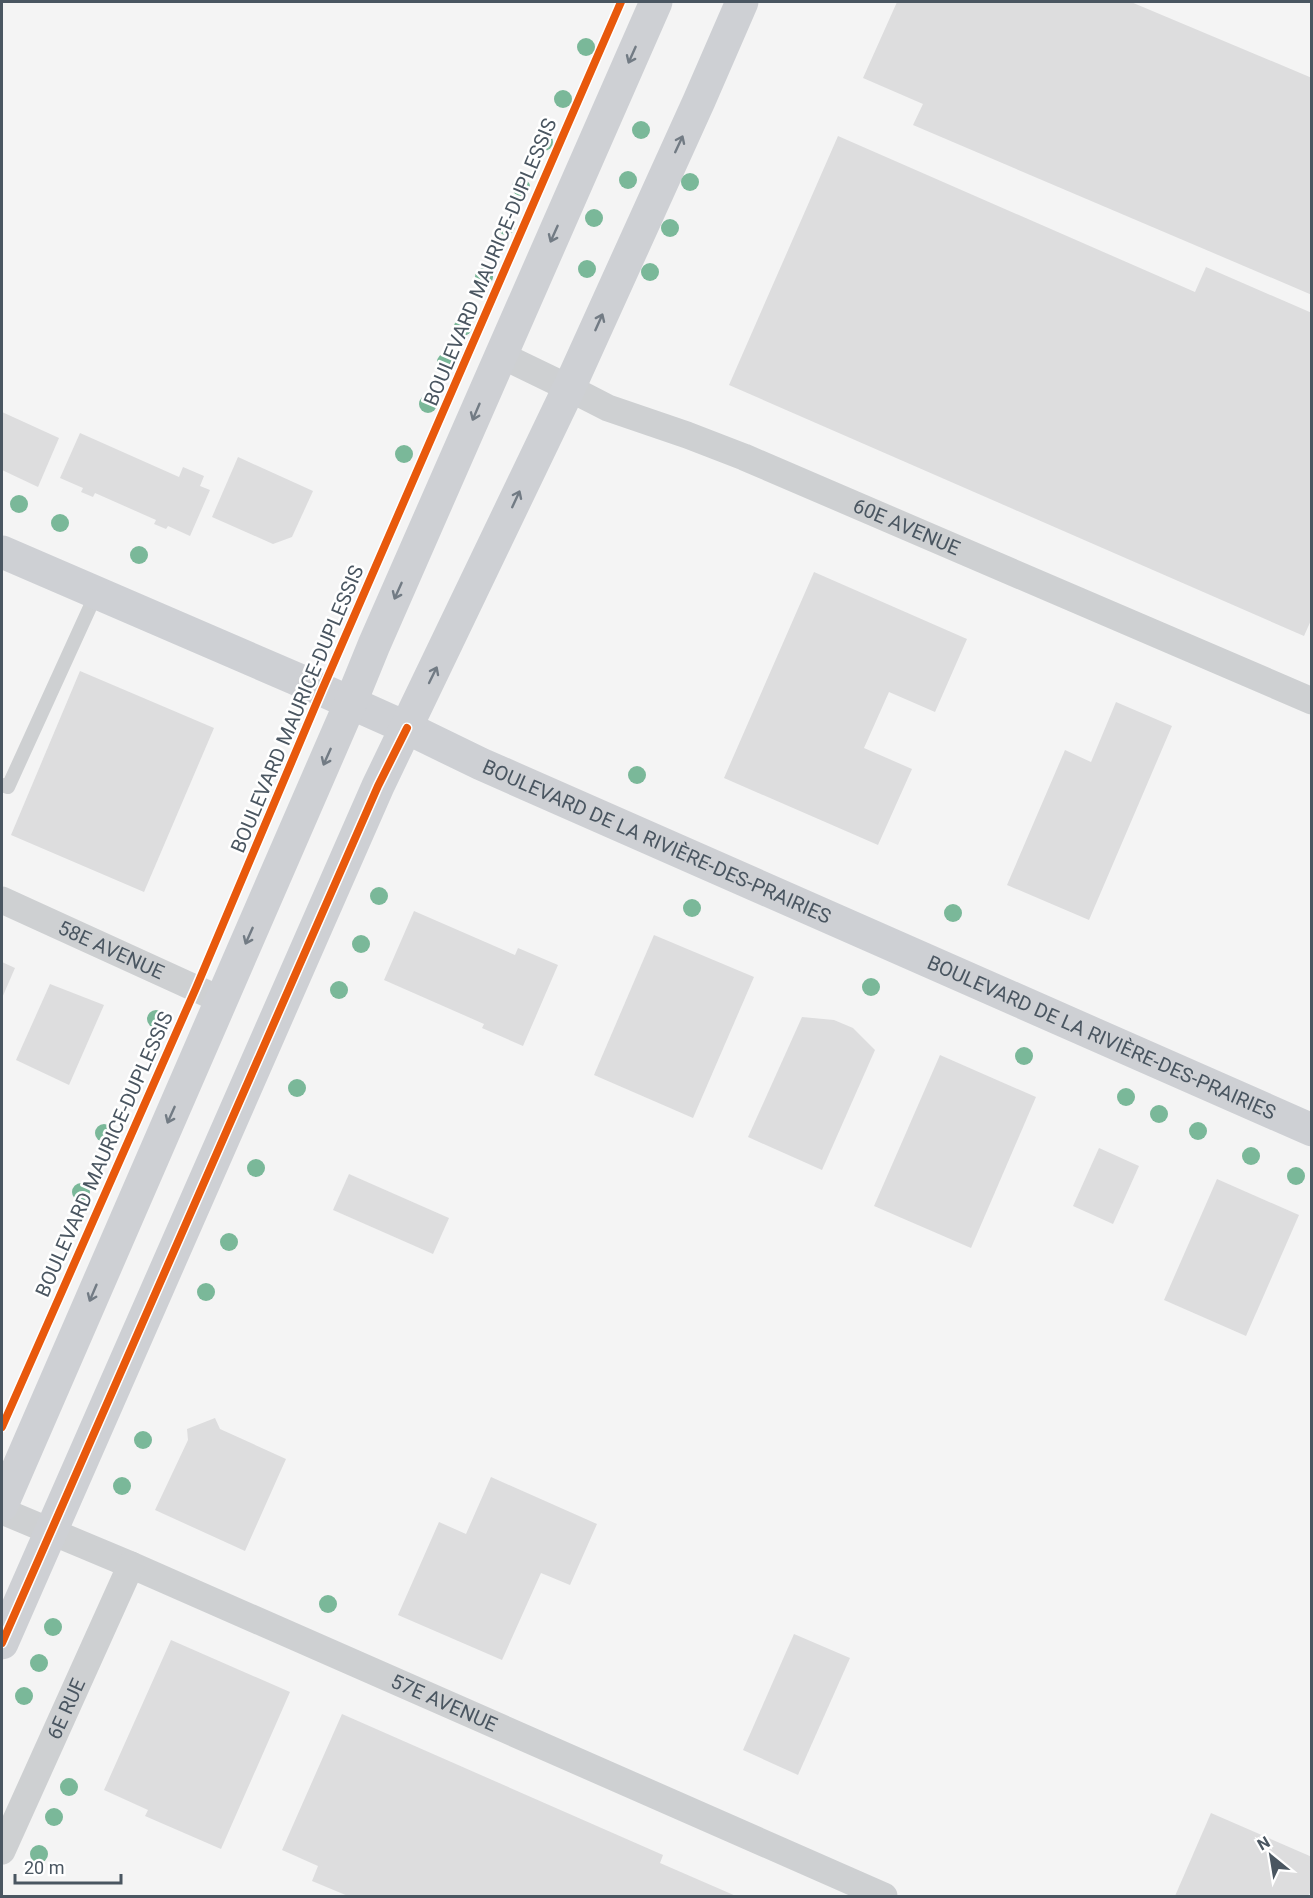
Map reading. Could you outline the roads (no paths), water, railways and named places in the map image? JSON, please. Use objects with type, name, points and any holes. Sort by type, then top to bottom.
[{"type":"street","points":[[2,1504],[374,645],[656,2]]},
{"type":"street","points":[[2,1643],[374,796],[569,387],[699,101],[737,3]]},
{"type":"street","name":"60E AVENUE","points":[[501,356],[569,387],[608,408],[744,457],[1311,701]]},
{"type":"street","name":"BOULEVARD DE LA RIVIÈRE-DES-PRAIRIES","points":[[2,552],[407,728],[481,764],[1311,1130]]},
{"type":"street","name":"58E AVENUE","points":[[2,900],[221,1000]]},
{"type":"street","name":"57E AVENUE","points":[[2,1511],[131,1565],[884,1896]]},
{"type":"street","name":"6E RUE","points":[[2,1851],[131,1565]]},
{"type":"lane","points":[[2,785],[8,788],[96,594]]}]
